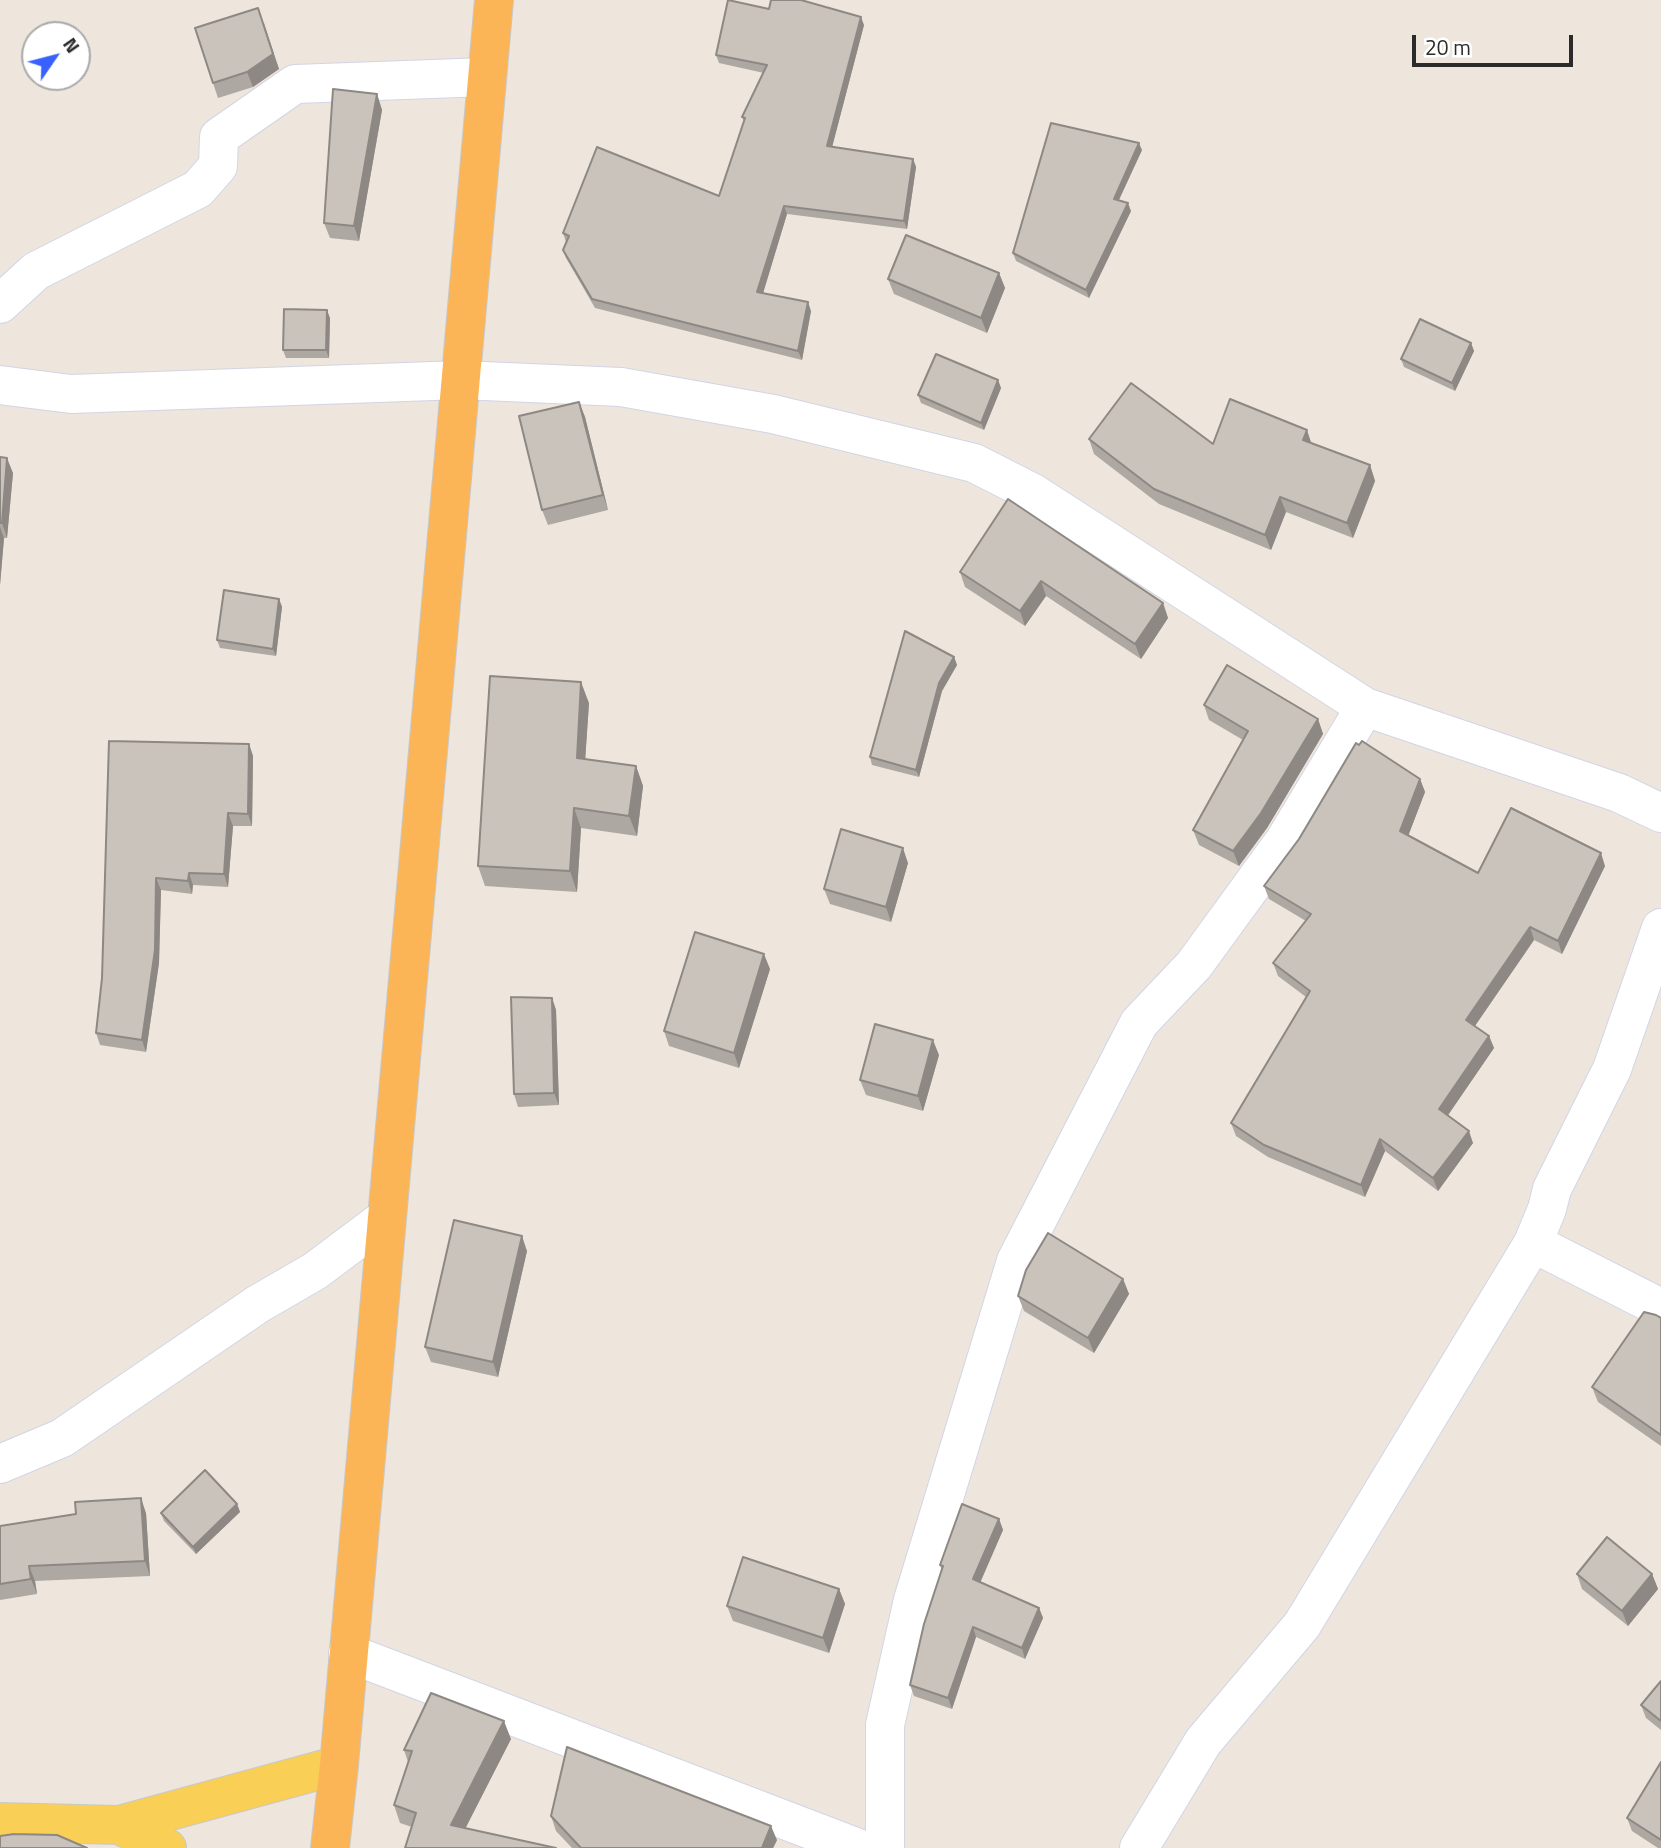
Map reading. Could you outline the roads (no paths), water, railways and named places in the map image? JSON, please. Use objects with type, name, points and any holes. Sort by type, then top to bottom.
[{"type":"highway","points":[[330,1848],[494,0]]},
{"type":"main road","points":[[0,1822],[119,1825],[339,1765]]},
{"type":"main road","points":[[119,1825],[167,1848]]},
{"type":"street","points":[[0,304],[36,271],[198,189],[218,166],[219,137],[295,84],[487,77]]},
{"type":"street","points":[[0,385],[71,394],[461,380],[621,387],[772,414],[974,463],[1033,493],[1365,707],[1619,793],[1661,813]]},
{"type":"street","points":[[885,1848],[885,1725],[920,1575],[1016,1261],[1139,1023],[1194,965],[1284,840],[1365,707]]},
{"type":"street","points":[[1139,1848],[1203,1742],[1302,1625],[1533,1243],[1552,1189],[1612,1069],[1661,928]]},
{"type":"street","points":[[0,1464],[61,1438],[258,1304],[315,1271],[387,1217]]},
{"type":"street","points":[[1533,1243],[1661,1308]]},
{"type":"street","points":[[348,1653],[858,1848]]}]
